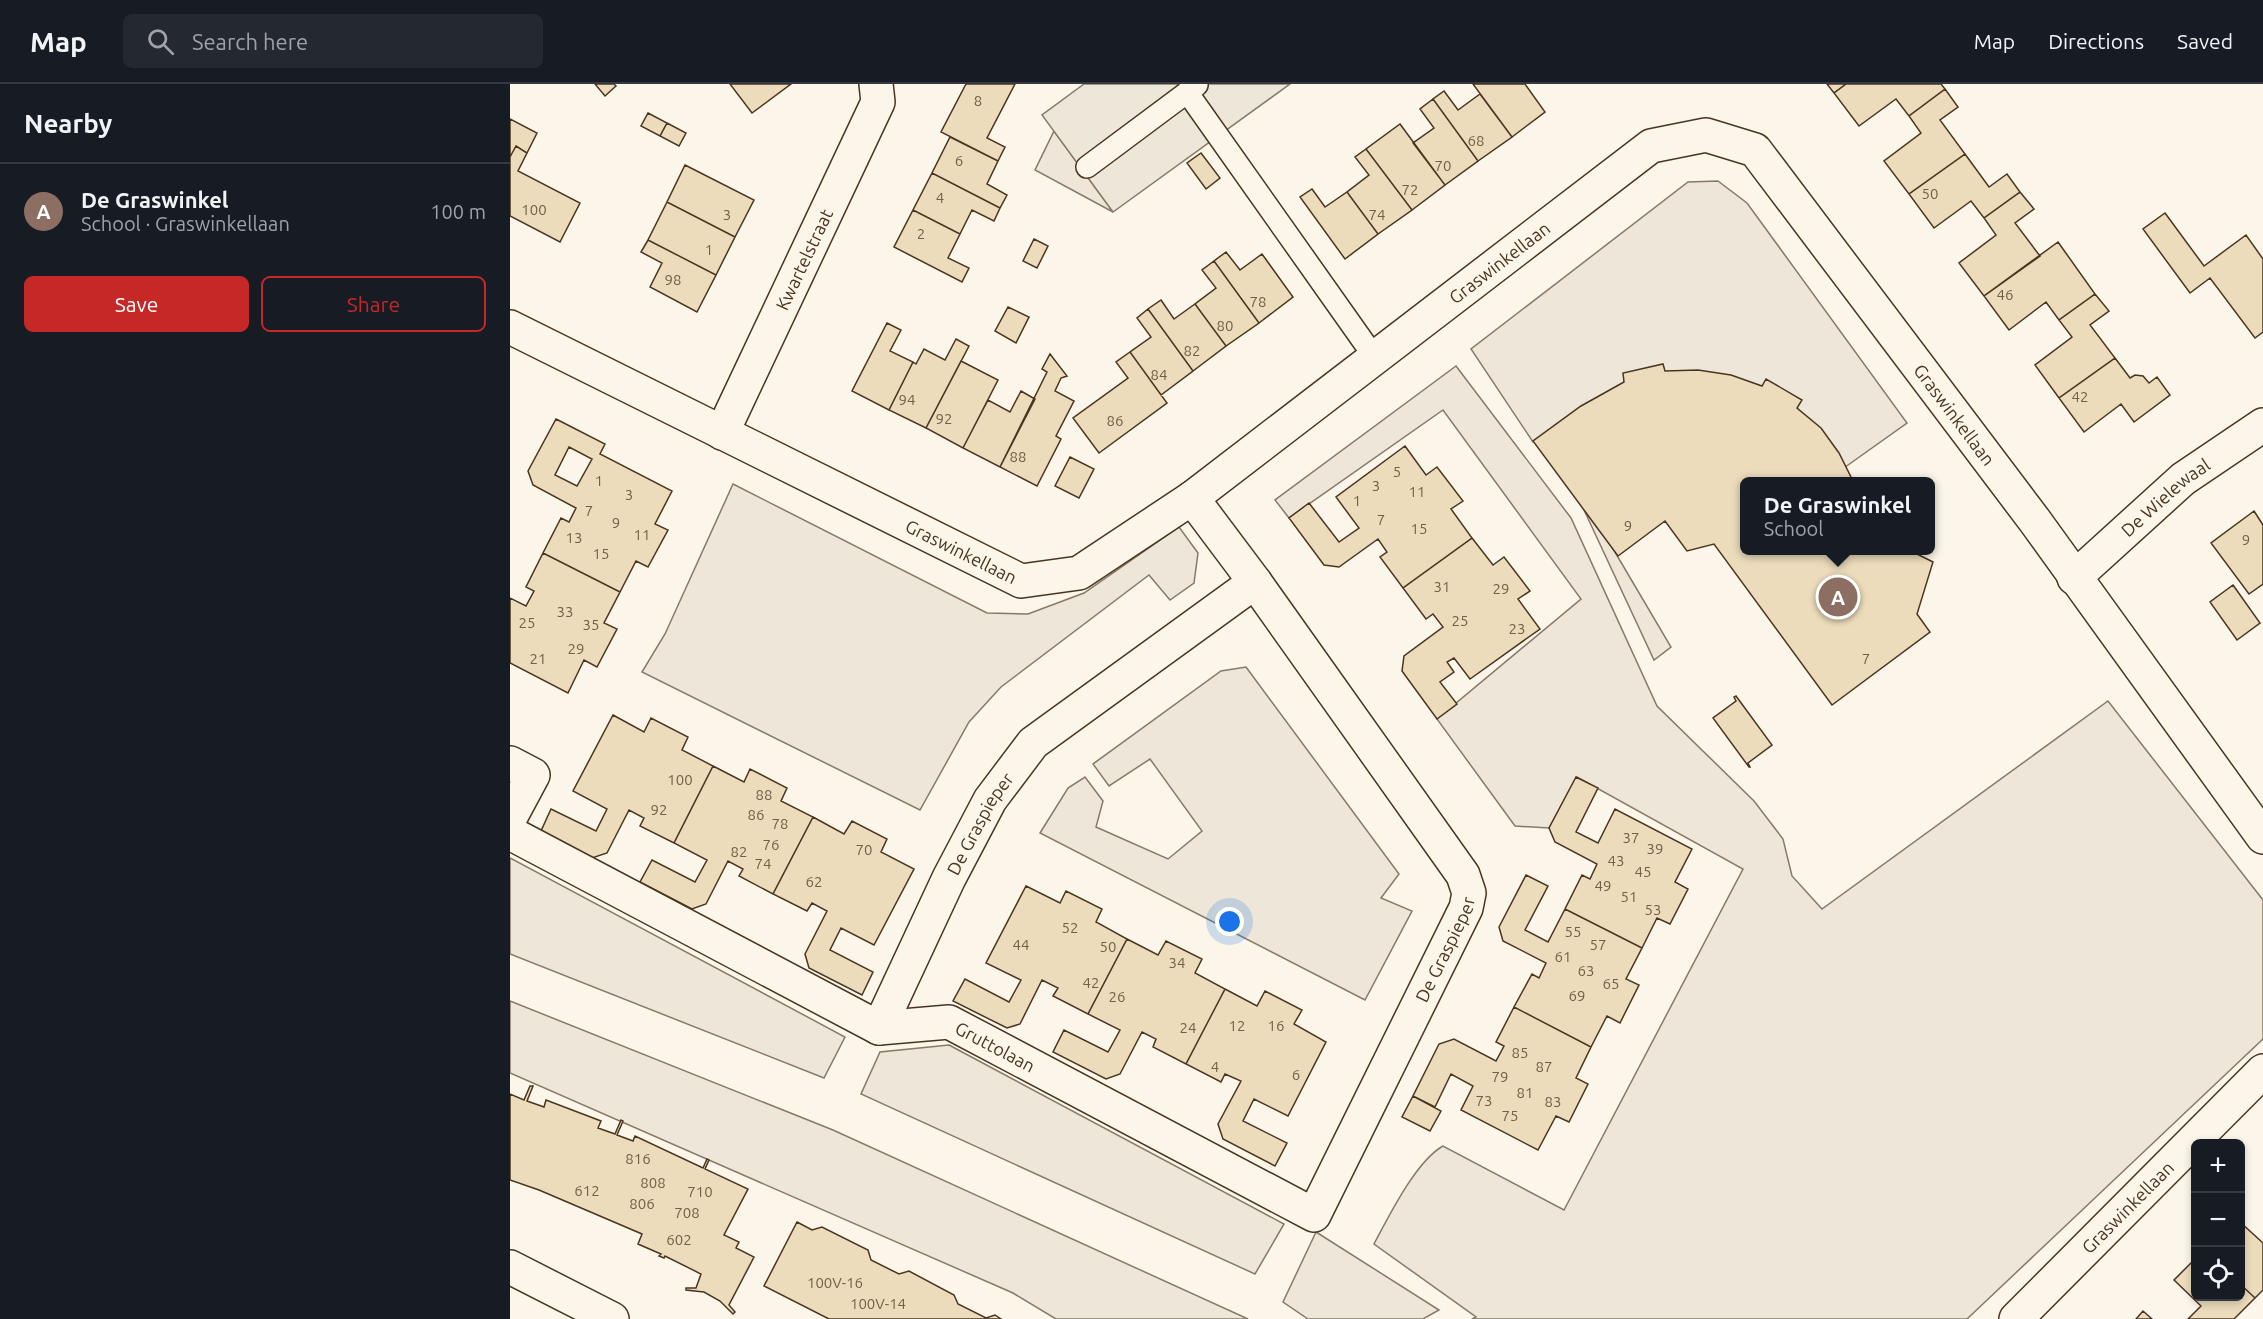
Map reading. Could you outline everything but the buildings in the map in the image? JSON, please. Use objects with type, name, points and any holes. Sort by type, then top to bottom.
[{"type":"street","name":"Kwartelstraat","points":[[722,432],[878,102],[876,84]]},
{"type":"street","name":"Graswinkellaan","points":[[513,336],[722,432],[1021,581],[1080,573],[1192,498],[1651,146],[1706,135],[1755,150],[2020,502],[2263,837]]},
{"type":"street","name":"De Wielewaal","points":[[2074,578],[2183,479],[2263,425]]},
{"type":"street","name":"De Graspieper","points":[[1192,498],[1255,582],[1463,875],[1469,893],[1466,908],[1314,1215]]},
{"type":"street","name":"De Graspieper","points":[[879,1028],[949,878],[985,810],[1033,743],[1255,582]]},
{"type":"street","points":[[510,763],[533,775],[510,818]]},
{"type":"street","points":[[510,833],[879,1028]]},
{"type":"street","name":"Gruttolaan","points":[[879,1028],[949,1022],[1314,1215]]},
{"type":"street","name":"Graswinkellaan","points":[[2016,1319],[2263,1071]]},
{"type":"street","points":[[510,1267],[612,1319]]},
{"type":"lane","points":[[1087,166],[1192,88],[1375,358]]},
{"type":"shaded area","points":[[1084,84],[1290,84],[1113,212],[1042,115]]},
{"type":"shaded area","points":[[1054,131],[1113,212],[1035,170]]},
{"type":"shaded area","points":[[1718,181],[1747,203],[1907,423],[1841,470],[1626,386],[1533,442],[1471,349],[1688,182]]},
{"type":"shaded area","points":[[1456,366],[1571,518],[1657,706],[1754,801],[1783,839],[1792,876],[1822,909],[2108,701],[2263,900],[2263,1039],[1967,1319],[1472,1319],[1476,1317],[1374,1244],[1413,1176],[1433,1153],[1443,1146],[1564,1210],[1743,869],[1577,777],[1549,828],[1515,826],[1437,719],[1581,599],[1443,410],[1289,518],[1275,500]]},
{"type":"shaded area","points":[[733,484],[987,613],[1028,614],[1084,593],[1179,527],[1198,553],[1194,583],[1170,600],[1149,575],[1001,687],[969,722],[920,810],[642,672],[665,634]]},
{"type":"shaded area","points":[[1584,510],[1612,547],[1671,647],[1654,660]]},
{"type":"shaded area","points":[[1246,667],[1399,874],[1381,898],[1412,911],[1365,1000],[1040,833],[1068,788],[1085,777],[1103,801],[1096,827],[1168,859],[1202,831],[1150,759],[1109,786],[1093,764],[1221,671]]},
{"type":"shaded area","points":[[510,858],[845,1037],[824,1078],[510,954]]},
{"type":"shaded area","points":[[510,1001],[833,1130],[1248,1319],[1056,1319],[1013,1293],[510,1073]]},
{"type":"shaded area","points":[[949,1045],[1284,1224],[1255,1274],[861,1094],[880,1052]]},
{"type":"shaded area","points":[[1316,1232],[1439,1310],[1423,1319],[1308,1319],[1283,1302]]},
{"type":"place","name":"De Graswinkel","points":[[1838,597]]}]
